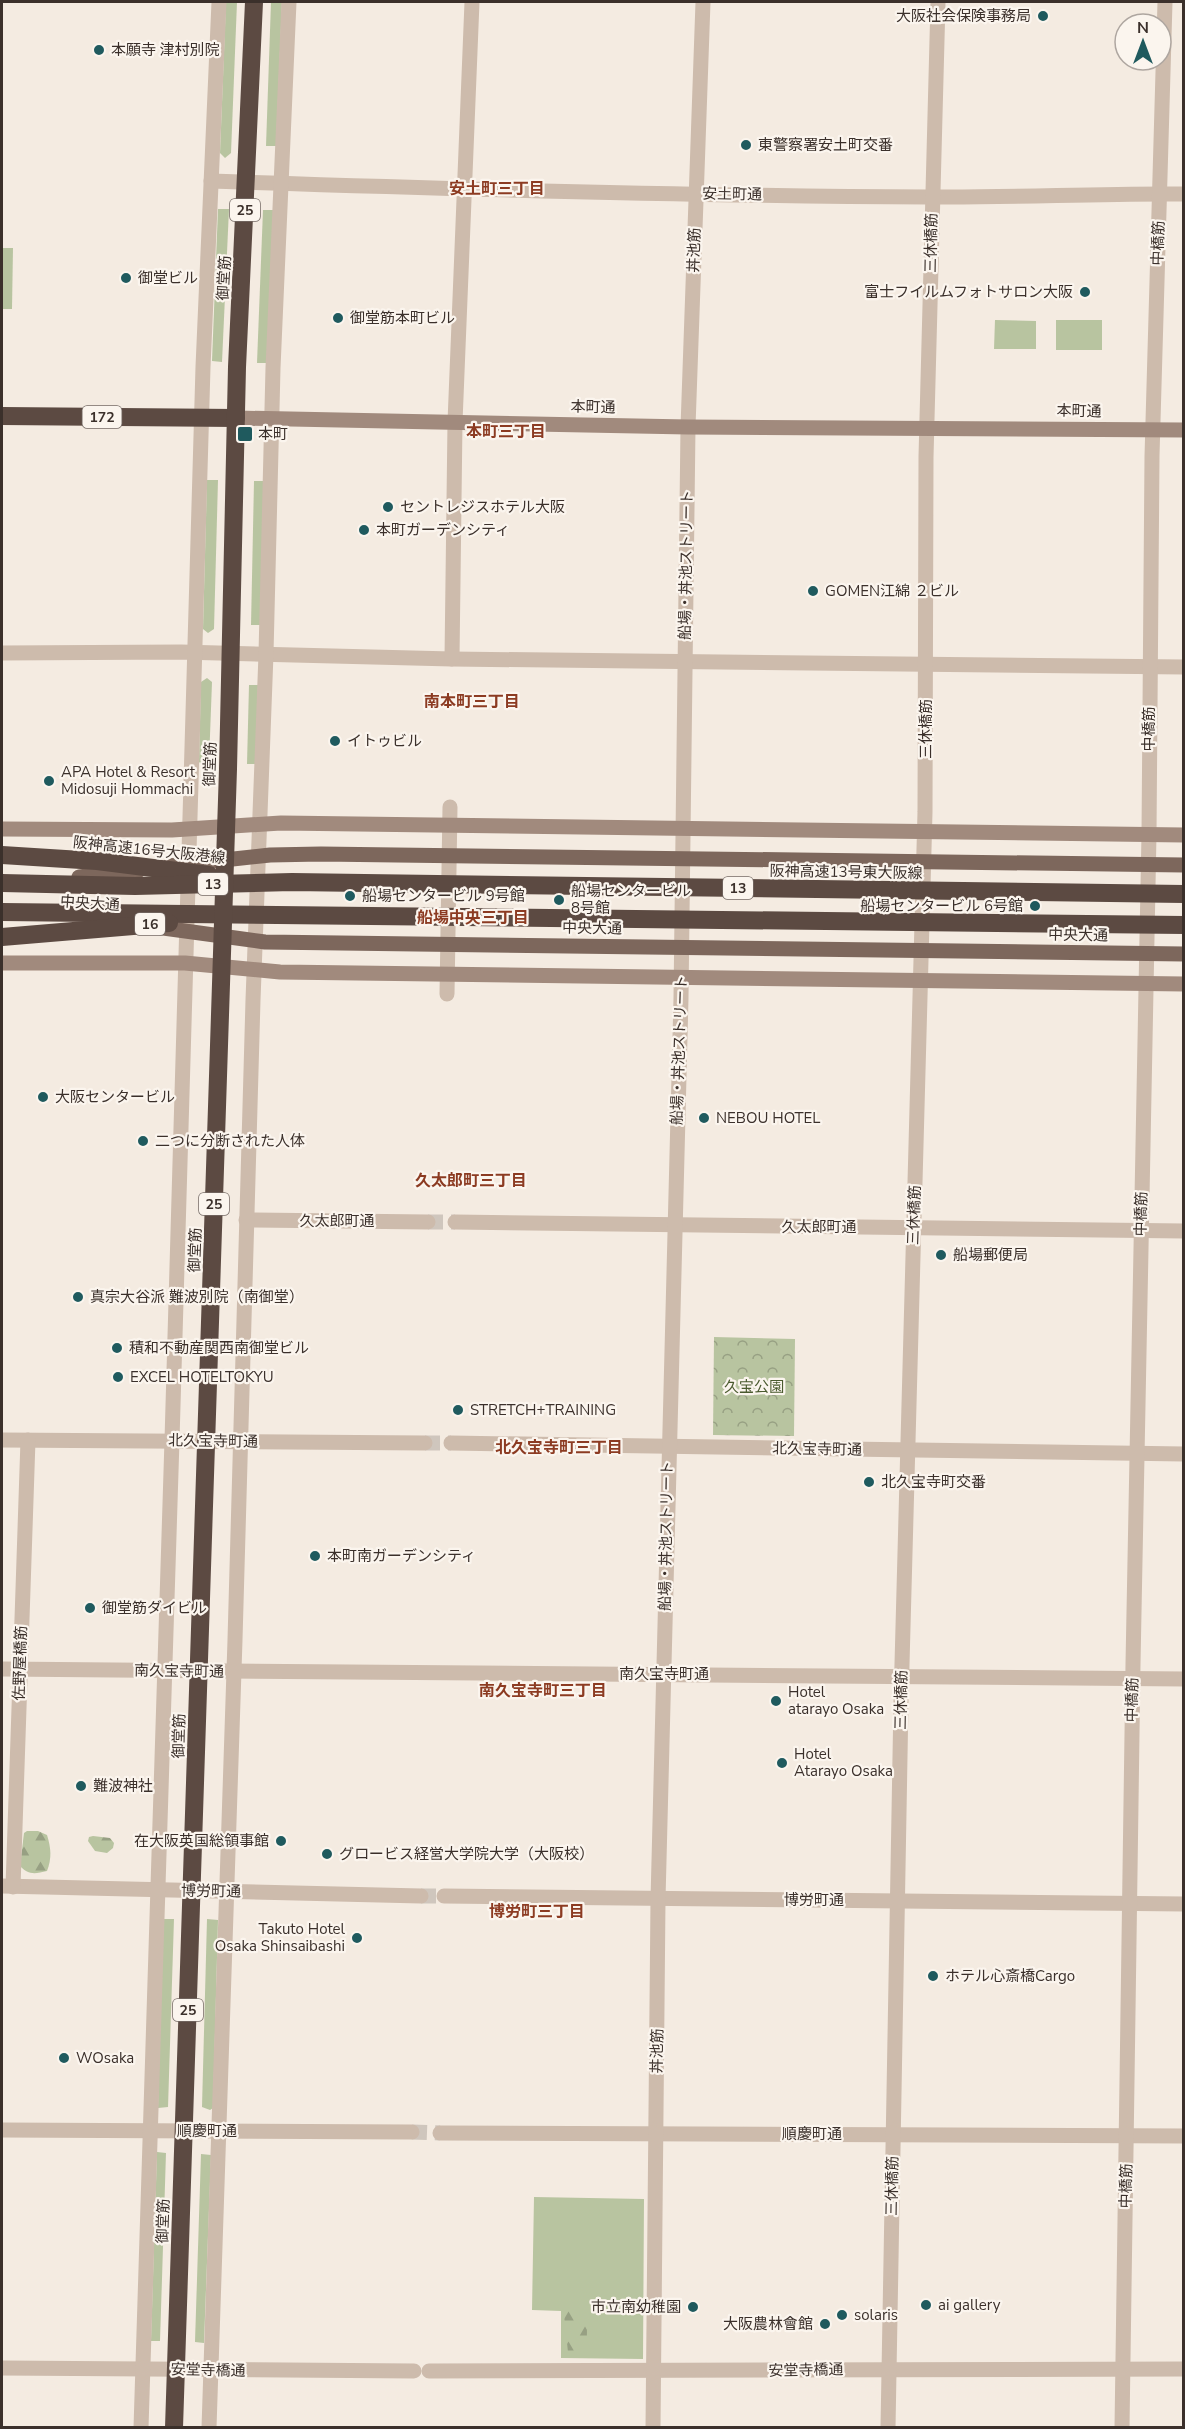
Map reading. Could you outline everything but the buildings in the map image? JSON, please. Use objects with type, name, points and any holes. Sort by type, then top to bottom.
[{"type":"highway","name":"御堂筋","points":[[174,2427],[226,826],[236,418],[254,2]]},
{"type":"highway","name":"本町通","points":[[2,416],[236,418]]},
{"type":"highway","name":"阪神高速16号大阪港線","points":[[2,855],[97,861],[292,882]]},
{"type":"highway","name":"13","points":[[2,883],[135,886],[292,882]]},
{"type":"highway","name":"阪神高速13号東大阪線","points":[[292,882],[1184,894]]},
{"type":"highway","points":[[2,912],[300,913]]},
{"type":"highway","name":"13","points":[[300,913],[1184,925]]},
{"type":"highway","name":"16","points":[[2,937],[300,913]]},
{"type":"main road","name":"中央大通","points":[[2,877],[90,878],[204,861],[270,855],[1184,865]]},
{"type":"main road","name":"中央大通","points":[[2,918],[95,919],[265,942],[1184,954]]},
{"type":"street","points":[[141,2427],[202,417],[219,2]]},
{"type":"street","points":[[209,2427],[272,419],[289,2]]},
{"type":"street","points":[[453,659],[455,422],[472,2]]},
{"type":"street","name":"丼池筋","points":[[688,427],[703,2]]},
{"type":"street","name":"三休橋筋","points":[[888,2427],[901,1676],[925,831],[927,428],[938,2]]},
{"type":"street","name":"中橋筋","points":[[1122,2427],[1140,1230],[1149,834],[1153,430],[1165,2]]},
{"type":"street","name":"安土町通","points":[[212,181],[466,189],[932,197],[1184,194]]},
{"type":"street","name":"本町通","points":[[236,418],[688,427],[1184,430]]},
{"type":"street","name":"船場・丼池ストリート","points":[[663,1674],[681,978],[688,427]]},
{"type":"street","points":[[2,653],[196,652],[453,659],[1184,667]]},
{"type":"street","points":[[447,994],[450,807]]},
{"type":"street","points":[[2,829],[190,829],[260,824],[1184,834]]},
{"type":"street","points":[[186,937],[258,859]]},
{"type":"street","points":[[189,860],[255,936]]},
{"type":"street","points":[[2,963],[185,963],[254,970],[1184,984]]},
{"type":"street","name":"久太郎町通","points":[[246,1220],[428,1222]]},
{"type":"street","name":"久太郎町通","points":[[455,1222],[1184,1231]]},
{"type":"street","name":"北久宝寺町通","points":[[2,1440],[425,1443]]},
{"type":"street","name":"佐野屋橋筋","points":[[7,1886],[28,1440]]},
{"type":"street","name":"北久宝寺町通","points":[[451,1443],[1184,1454]]},
{"type":"street","name":"南久宝寺町通","points":[[2,1669],[1184,1678]]},
{"type":"street","name":"丼池筋","points":[[653,2427],[658,1900],[663,1674]]},
{"type":"street","name":"博労町通","points":[[7,1886],[421,1896]]},
{"type":"street","name":"博労町通","points":[[444,1896],[1184,1904]]},
{"type":"street","name":"順慶町通","points":[[2,2130],[412,2132]]},
{"type":"street","name":"順慶町通","points":[[440,2133],[1184,2136]]},
{"type":"street","name":"安堂寺橋通","points":[[2,2368],[653,2372],[1184,2369]]},
{"type":"green space","points":[[226,2],[237,2],[231,153],[225,158],[220,153]]},
{"type":"green space","points":[[271,2],[282,2],[276,146],[266,146]]},
{"type":"green space","points":[[218,209],[229,209],[222,362],[212,361]]},
{"type":"green space","points":[[263,210],[274,210],[267,363],[257,363]]},
{"type":"green space","points":[[2,248],[13,248],[12,309],[2,309]]},
{"type":"green space","points":[[995,320],[1036,321],[1036,349],[994,349]]},
{"type":"green space","points":[[1056,320],[1102,320],[1102,350],[1056,350]]},
{"type":"green space","points":[[207,480],[218,480],[214,629],[208,633],[203,629]]},
{"type":"green space","points":[[254,481],[265,481],[260,625],[251,625]]},
{"type":"green space","points":[[207,678],[212,682],[209,762],[204,766],[199,762],[201,682]]},
{"type":"green space","points":[[249,685],[258,685],[256,764],[247,764]]},
{"type":"green space","name":"久宝公園","points":[[714,1337],[795,1339],[794,1436],[713,1435]]},
{"type":"green space","points":[[38,1831],[47,1835],[50,1862],[47,1871],[32,1873],[20,1866],[24,1833]]},
{"type":"green space","points":[[89,1837],[110,1838],[114,1843],[113,1848],[107,1853],[95,1851],[88,1841]]},
{"type":"green space","points":[[163,1919],[174,1919],[168,2107],[158,2108]]},
{"type":"green space","points":[[207,1919],[218,1920],[213,2108],[210,2110],[202,2107]]},
{"type":"green space","points":[[157,2152],[166,2153],[160,2341],[151,2341]]},
{"type":"green space","points":[[201,2154],[211,2155],[204,2343],[195,2342]]},
{"type":"green space","points":[[534,2197],[644,2199],[643,2359],[561,2358],[561,2311],[532,2310]]},
{"type":"green space","points":[[567,2309],[580,2309],[585,2319],[587,2330],[585,2353],[580,2356],[574,2356],[568,2352],[564,2315]]},
{"type":"tunnel","points":[[428,1222],[455,1222]]},
{"type":"tunnel","points":[[425,1443],[451,1443]]},
{"type":"tunnel","points":[[421,1896],[444,1896]]},
{"type":"tunnel","points":[[412,2132],[440,2133]]},
{"type":"place","name":"大阪社会保険事務局","points":[[1043,16]]},
{"type":"place","name":"本願寺 津村別院","points":[[99,50]]},
{"type":"place","name":"東警察署安土町交番","points":[[746,145]]},
{"type":"place","name":"御堂ビル","points":[[126,278]]},
{"type":"place","name":"富士フイルムフォトサロン大阪","points":[[1085,292]]},
{"type":"place","name":"御堂筋本町ビル","points":[[338,318]]},
{"type":"place","name":"本町","points":[[245,434]]},
{"type":"place","name":"セントレジスホテル大阪","points":[[388,507]]},
{"type":"place","name":"本町ガーデンシティ","points":[[364,530]]},
{"type":"place","name":"GOMEN江綿 ２ビル","points":[[813,591]]},
{"type":"place","name":"イトゥビル","points":[[335,741]]},
{"type":"place","name":"APA Hotel & Resort Midosuji Hommachi","points":[[49,781]]},
{"type":"place","name":"船場センタービル 9号館","points":[[350,896]]},
{"type":"place","name":"船場センタービル 8号館","points":[[559,900]]},
{"type":"place","name":"船場センタービル 6号館","points":[[1035,906]]},
{"type":"place","name":"大阪センタービル","points":[[43,1097]]},
{"type":"place","name":"NEBOU HOTEL","points":[[704,1118]]},
{"type":"place","name":"二つに分断された人体","points":[[143,1141]]},
{"type":"place","name":"船場郵便局","points":[[941,1255]]},
{"type":"place","name":"真宗大谷派 難波別院（南御堂）","points":[[78,1297]]},
{"type":"place","name":"積和不動産関西南御堂ビル","points":[[117,1348]]},
{"type":"place","name":"EXCEL HOTELTOKYU","points":[[118,1377]]},
{"type":"place","name":"STRETCH+TRAINING","points":[[458,1410]]},
{"type":"place","name":"北久宝寺町交番","points":[[869,1482]]},
{"type":"place","name":"本町南ガーデンシティ","points":[[315,1556]]},
{"type":"place","name":"御堂筋ダイビル","points":[[90,1608]]},
{"type":"place","name":"Hotel atarayo Osaka","points":[[776,1701]]},
{"type":"place","name":"Hotel Atarayo Osaka","points":[[782,1763]]},
{"type":"place","name":"難波神社","points":[[81,1786]]},
{"type":"place","name":"在大阪英国総領事館","points":[[281,1841]]},
{"type":"place","name":"グロービス経営大学院大学（大阪校）","points":[[327,1854]]},
{"type":"place","name":"Takuto Hotel Osaka Shinsaibashi","points":[[357,1938]]},
{"type":"place","name":"ホテル心斎橋Cargo","points":[[933,1976]]},
{"type":"place","name":"WOsaka","points":[[64,2058]]},
{"type":"place","name":"ai gallery","points":[[926,2305]]},
{"type":"place","name":"市立南幼稚園","points":[[693,2307]]},
{"type":"place","name":"solaris","points":[[842,2315]]},
{"type":"place","name":"大阪農林會館","points":[[825,2324]]},
{"type":"district","name":"安土町三丁目","points":[[497,189]]},
{"type":"district","name":"本町三丁目","points":[[506,432]]},
{"type":"district","name":"南本町三丁目","points":[[472,702]]},
{"type":"district","name":"船場中央三丁目","points":[[473,918]]},
{"type":"district","name":"久太郎町三丁目","points":[[471,1181]]},
{"type":"district","name":"北久宝寺町三丁目","points":[[559,1448]]},
{"type":"district","name":"南久宝寺町三丁目","points":[[543,1691]]},
{"type":"district","name":"博労町三丁目","points":[[537,1912]]}]
